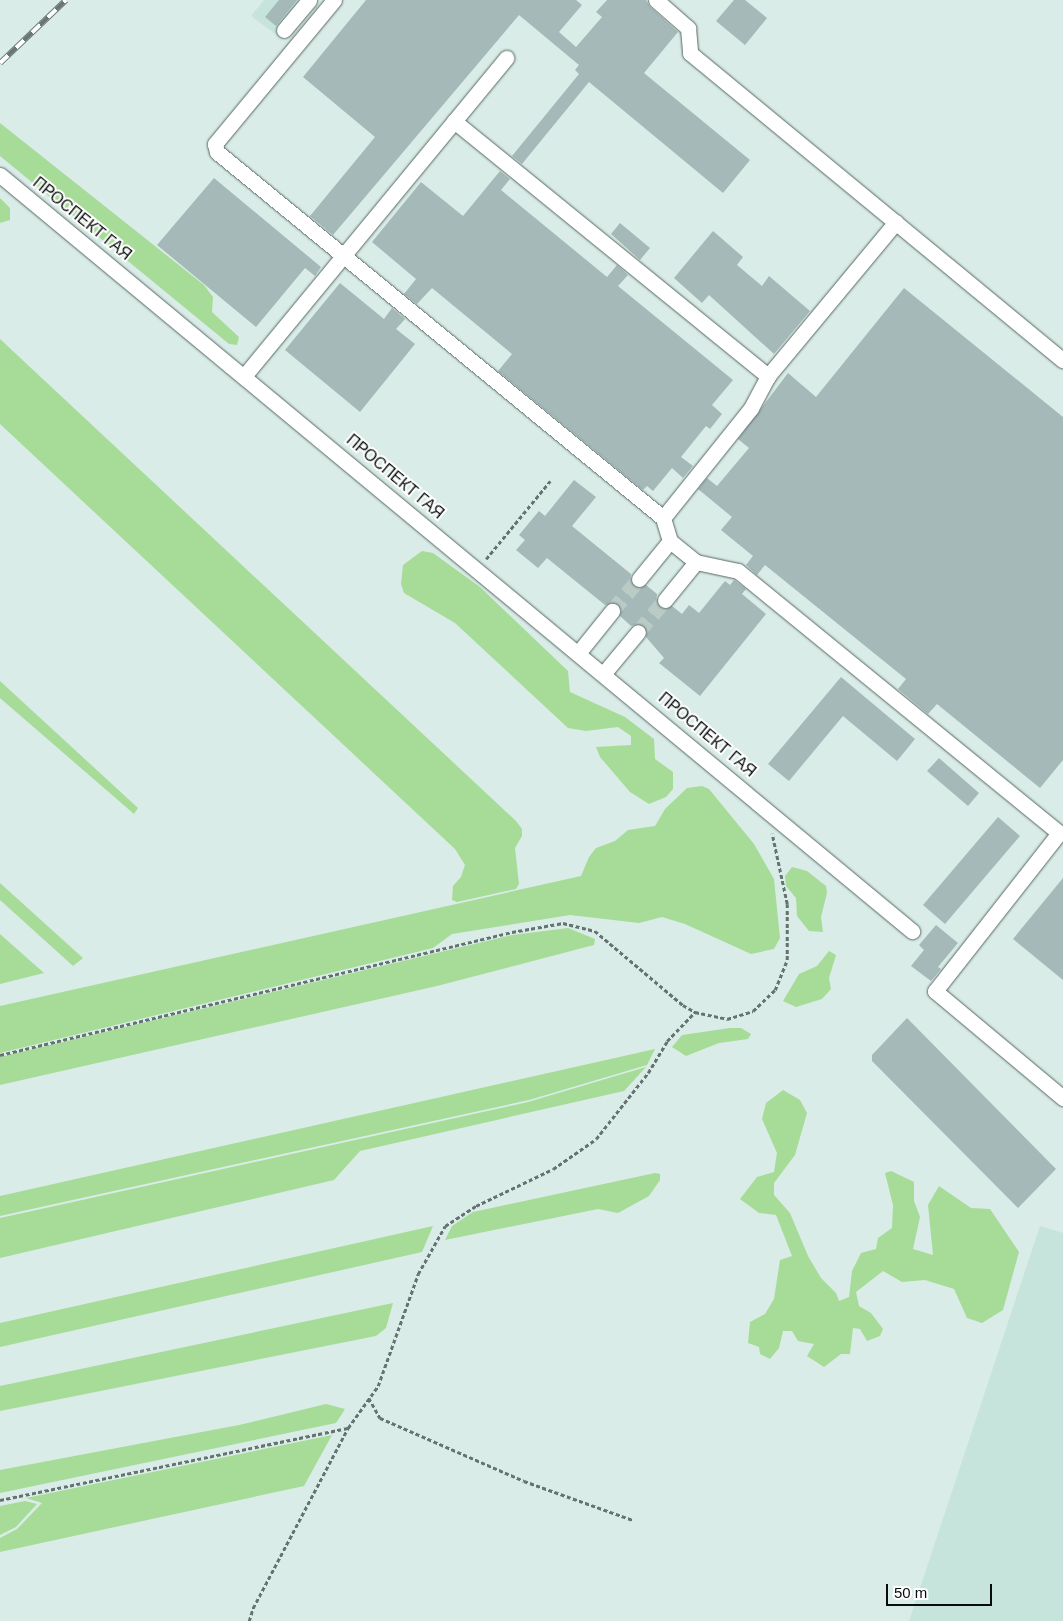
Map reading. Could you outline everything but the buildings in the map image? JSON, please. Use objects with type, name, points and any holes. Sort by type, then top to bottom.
[{"type":"street","points":[[284,30],[309,0]]},
{"type":"street","points":[[334,0],[215,144],[216,152],[663,518],[670,541],[696,562],[738,571],[1059,833],[935,991],[1063,1098]]},
{"type":"street","points":[[656,0],[688,28],[690,53],[1063,360]]},
{"type":"street","points":[[245,375],[506,58]]},
{"type":"street","points":[[454,121],[768,376]]},
{"type":"street","name":"ПРОСПЕКТ ГАЯ","points":[[0,174],[579,652],[912,931]]},
{"type":"street","points":[[663,518],[751,408],[768,376],[896,222]]},
{"type":"street","points":[[639,579],[670,541]]},
{"type":"street","points":[[665,600],[696,562]]},
{"type":"street","points":[[579,652],[612,611]]},
{"type":"street","points":[[604,673],[638,632]]},
{"type":"path","points":[[478,569],[550,481]]},
{"type":"path","points":[[0,1055],[512,932],[563,923],[595,931],[695,1012],[726,1019],[753,1012],[775,990],[788,960],[787,904],[766,808]]},
{"type":"path","points":[[249,1621],[253,1608],[348,1428],[378,1386],[418,1274],[445,1226],[476,1206],[554,1169],[596,1139],[648,1073],[667,1041],[695,1012]]},
{"type":"path","points":[[369,1398],[380,1418],[524,1481],[633,1520]]},
{"type":"path","points":[[0,1500],[348,1428]]},
{"type":"shaded area","points":[[264,0],[314,0],[282,39],[251,16]]},
{"type":"shaded area","points":[[1040,1226],[1063,1233],[1063,1621],[909,1621]]},
{"type":"green space","points":[[0,123],[204,285],[213,297],[212,312],[239,337],[237,345],[229,344],[0,156]]},
{"type":"green space","points":[[0,198],[10,208],[10,220],[0,223]]},
{"type":"green space","points":[[0,339],[516,821],[522,829],[522,836],[515,848],[519,884],[516,889],[457,902],[452,900],[453,886],[461,877],[465,865],[455,849],[0,424]]},
{"type":"green space","points":[[422,551],[433,553],[480,587],[568,671],[570,692],[625,717],[654,739],[655,759],[673,772],[673,789],[666,797],[649,804],[630,792],[600,757],[596,747],[631,745],[631,736],[618,727],[586,731],[568,728],[455,623],[404,593],[401,584],[403,565]]},
{"type":"green space","points":[[0,681],[138,808],[134,814],[0,698]]},
{"type":"green space","points":[[702,786],[709,789],[754,844],[774,879],[780,938],[774,949],[751,954],[685,924],[662,917],[639,923],[570,915],[452,934],[433,948],[0,1053],[0,1006],[581,876],[589,857],[596,848],[615,841],[628,830],[655,826],[665,809],[687,788]]},
{"type":"green space","points":[[792,867],[807,871],[826,886],[827,893],[821,917],[823,932],[809,931],[797,916],[796,898],[786,886],[785,876]]},
{"type":"green space","points":[[0,883],[83,958],[73,966],[0,900]]},
{"type":"green space","points":[[568,928],[595,939],[594,945],[437,986],[0,1085],[0,1057],[512,935]]},
{"type":"green space","points":[[0,934],[44,973],[0,984]]},
{"type":"green space","points":[[829,951],[836,955],[829,978],[831,989],[822,999],[796,1007],[783,1001],[799,974],[817,966]]},
{"type":"green space","points":[[741,1028],[751,1034],[748,1039],[719,1043],[686,1056],[672,1047],[682,1035]]},
{"type":"green space","points":[[655,1049],[647,1065],[529,1100],[0,1216],[0,1196]]},
{"type":"green space","points":[[646,1067],[624,1091],[360,1151],[334,1180],[0,1258],[0,1218],[528,1102]]},
{"type":"green space","points":[[783,1090],[800,1100],[807,1113],[795,1155],[774,1183],[774,1195],[790,1213],[808,1256],[821,1278],[836,1293],[839,1301],[849,1297],[852,1271],[861,1253],[876,1249],[878,1238],[892,1228],[893,1205],[885,1173],[891,1171],[914,1182],[914,1201],[920,1217],[913,1249],[933,1255],[928,1205],[939,1186],[971,1208],[990,1209],[1019,1252],[1003,1310],[982,1323],[967,1318],[954,1289],[925,1280],[902,1282],[883,1271],[856,1292],[859,1306],[871,1313],[883,1329],[880,1336],[867,1341],[860,1329],[853,1328],[850,1354],[841,1354],[824,1367],[807,1356],[814,1344],[798,1341],[792,1331],[783,1331],[779,1348],[770,1359],[760,1354],[759,1347],[748,1343],[750,1322],[765,1314],[774,1299],[780,1260],[792,1256],[776,1215],[759,1213],[740,1199],[757,1177],[774,1172],[777,1153],[762,1119],[766,1103]]},
{"type":"green space","points":[[655,1173],[660,1174],[660,1180],[649,1196],[618,1213],[598,1209],[445,1240],[452,1226],[473,1212]]},
{"type":"green space","points":[[433,1226],[422,1252],[0,1347],[0,1323]]},
{"type":"green space","points":[[393,1303],[386,1328],[376,1336],[0,1411],[0,1386]]},
{"type":"green space","points":[[326,1404],[345,1409],[336,1423],[0,1493],[0,1470],[239,1425]]},
{"type":"green space","points":[[332,1435],[304,1486],[0,1552],[0,1538],[17,1529],[42,1503],[26,1498]]},
{"type":"green space","points":[[25,1501],[37,1504],[16,1527],[0,1535],[0,1506]]},
{"type":"tunnel","points":[[612,611],[639,579]]},
{"type":"tunnel","points":[[638,632],[665,600]]},
{"type":"railway","points":[[0,63],[66,0]]}]
